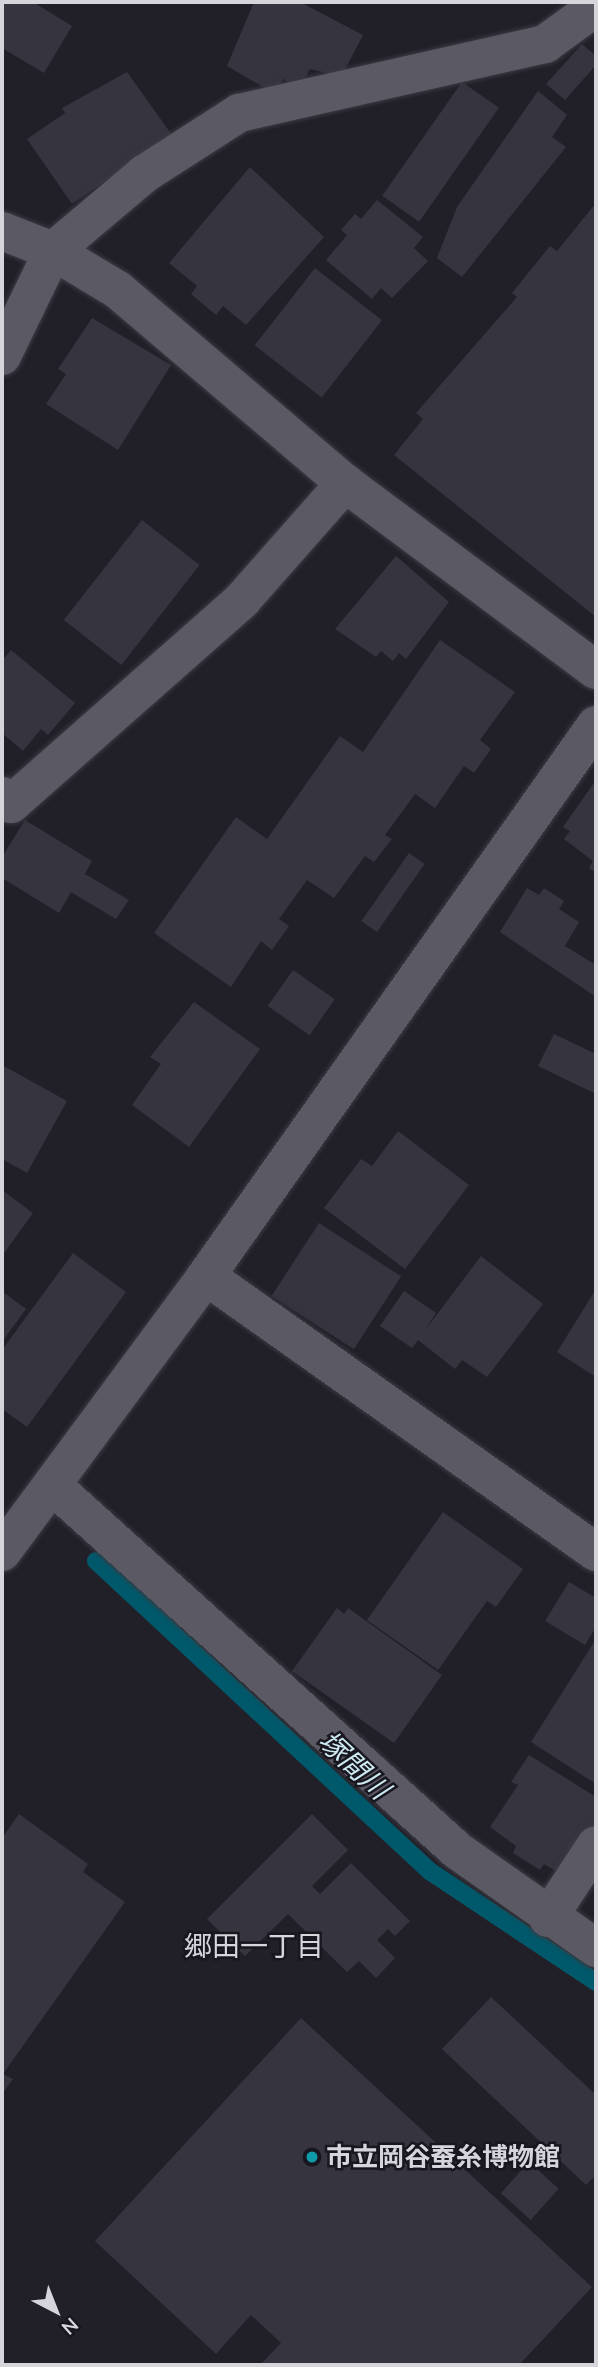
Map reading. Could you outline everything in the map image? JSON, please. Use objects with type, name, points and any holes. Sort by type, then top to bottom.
[{"type":"street","points":[[2,356],[53,251],[144,174],[239,113],[545,44],[596,7]]},
{"type":"street","points":[[2,231],[53,251],[118,290],[345,483],[596,670]]},
{"type":"street","points":[[2,796],[11,804],[242,600],[345,483]]},
{"type":"street","points":[[7,1534],[53,1486],[206,1276],[596,725]]},
{"type":"street","points":[[206,1276],[596,1552]]},
{"type":"street","points":[[53,1486],[458,1851],[548,1918],[596,1948]]},
{"type":"street","points":[[548,1918],[596,1844]]},
{"type":"building","points":[[3,2],[33,2],[72,26],[44,73],[2,48]]},
{"type":"building","points":[[254,2],[300,2],[363,35],[341,77],[310,69],[300,88],[283,79],[275,94],[227,66]]},
{"type":"building","points":[[582,44],[596,56],[596,65],[565,100],[546,84]]},
{"type":"building","points":[[127,72],[172,135],[72,204],[27,139],[65,113],[62,108]]},
{"type":"building","points":[[462,82],[499,108],[419,222],[382,196]]},
{"type":"building","points":[[538,91],[567,115],[552,137],[566,147],[462,277],[437,258],[457,207]]},
{"type":"building","points":[[250,167],[324,237],[246,325],[223,306],[216,315],[191,294],[197,286],[169,263]]},
{"type":"building","points":[[377,200],[423,237],[414,248],[428,261],[392,298],[381,288],[372,299],[326,260],[347,235],[341,230],[355,214],[361,219]]},
{"type":"building","points":[[596,203],[596,617],[394,455],[423,419],[416,413],[517,297],[512,293],[550,246],[557,251]]},
{"type":"building","points":[[315,268],[382,320],[322,398],[255,345]]},
{"type":"building","points":[[92,318],[171,365],[118,450],[46,404],[66,374],[58,369]]},
{"type":"building","points":[[142,520],[200,565],[121,665],[64,620]]},
{"type":"building","points":[[396,556],[449,602],[406,659],[399,653],[393,661],[381,651],[376,657],[335,629]]},
{"type":"building","points":[[440,640],[515,692],[480,740],[491,749],[474,773],[464,766],[435,808],[415,794],[385,835],[392,839],[374,862],[365,856],[334,898],[307,880],[279,919],[289,926],[272,950],[261,941],[231,987],[154,933],[236,817],[267,839],[340,736],[363,752]]},
{"type":"building","points":[[11,650],[75,703],[48,735],[41,729],[23,751],[2,733],[2,661]]},
{"type":"building","points":[[596,780],[596,873],[589,868],[593,861],[564,839],[570,831],[563,827]]},
{"type":"building","points":[[25,820],[92,861],[85,874],[129,900],[116,919],[71,892],[59,913],[2,878],[2,857]]},
{"type":"building","points":[[409,853],[425,864],[377,932],[361,921]]},
{"type":"building","points":[[527,888],[539,895],[544,888],[564,901],[559,909],[579,922],[565,946],[596,965],[596,997],[500,932]]},
{"type":"building","points":[[293,970],[335,999],[310,1035],[268,1006]]},
{"type":"building","points":[[194,1002],[260,1049],[189,1147],[132,1105],[161,1064],[150,1057]]},
{"type":"building","points":[[554,1034],[596,1054],[596,1094],[538,1066]]},
{"type":"building","points":[[2,1065],[67,1101],[27,1173],[2,1159]]},
{"type":"building","points":[[398,1131],[469,1185],[405,1269],[324,1208],[361,1159],[372,1166]]},
{"type":"building","points":[[2,1190],[33,1213],[2,1256]]},
{"type":"building","points":[[319,1223],[401,1276],[354,1349],[272,1296]]},
{"type":"building","points":[[73,1253],[126,1292],[27,1427],[2,1409],[2,1350]]},
{"type":"building","points":[[481,1256],[543,1304],[487,1377],[462,1360],[455,1369],[418,1340],[412,1348],[380,1326],[404,1291],[436,1313],[426,1329]]},
{"type":"building","points":[[596,1289],[596,1377],[557,1352]]},
{"type":"building","points":[[2,1291],[26,1309],[2,1342]]},
{"type":"building","points":[[443,1512],[523,1569],[496,1607],[487,1601],[438,1670],[367,1620]]},
{"type":"building","points":[[569,1582],[596,1598],[596,1627],[585,1645],[545,1621]]},
{"type":"building","points":[[337,1608],[344,1614],[348,1608],[442,1675],[394,1743],[292,1671]]},
{"type":"building","points":[[596,1639],[596,1784],[531,1742]]},
{"type":"building","points":[[529,1755],[596,1797],[596,1823],[563,1875],[544,1864],[540,1870],[513,1853],[516,1846],[490,1827],[518,1785],[511,1782]]},
{"type":"building","points":[[19,1814],[88,1864],[83,1872],[125,1902],[3,2074],[13,2079],[2,2094],[2,1838]]},
{"type":"building","points":[[312,1814],[348,1850],[312,1886],[320,1894],[351,1863],[410,1921],[395,1936],[388,1929],[377,1940],[395,1958],[376,1978],[359,1961],[347,1972],[288,1914],[245,1956],[207,1919]]},
{"type":"building","points":[[491,1997],[596,2095],[596,2175],[586,2185],[442,2049]]},
{"type":"building","name":"市立岡谷蚕糸博物館","points":[[301,2018],[592,2287],[519,2365],[260,2365],[281,2343],[251,2315],[216,2354],[95,2241]]},
{"type":"building","points":[[529,2162],[559,2189],[531,2220],[501,2193]]},
{"type":"waterway","name":"塚間川","points":[[96,1561],[431,1872],[596,1982]]},
{"type":"place","name":"市立岡谷蚕糸博物館","points":[[312,2157]]},
{"type":"district","name":"郷田一丁目","points":[[254,1946]]}]
